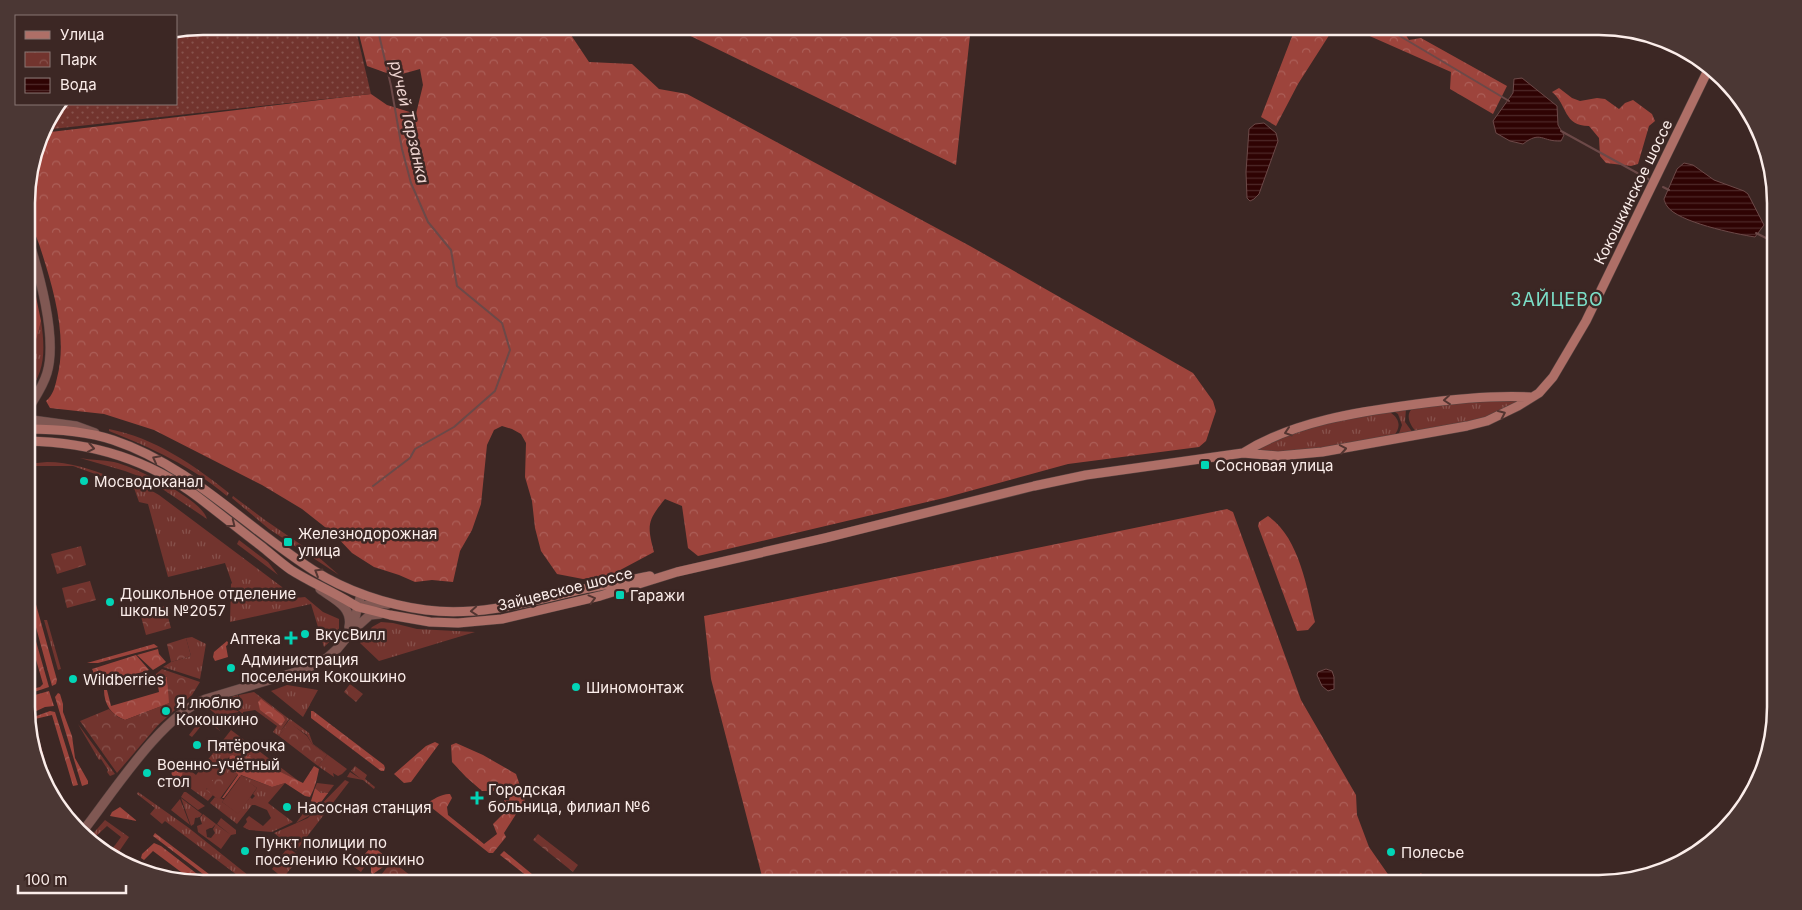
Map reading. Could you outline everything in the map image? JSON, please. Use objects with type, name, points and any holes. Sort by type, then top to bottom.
[{"type":"main road","name":"Кокошкинское шоссе","points":[[1243,453],[1278,456],[1322,452],[1399,440],[1487,421],[1539,393],[1561,364],[1586,321],[1706,74]]},
{"type":"main road","points":[[677,572],[1078,477],[1243,453],[1274,436],[1318,422],[1365,411],[1444,400],[1497,396],[1530,397]]},
{"type":"main road","name":"Зайцевское шоссе","points":[[35,429],[64,431],[111,439],[139,451],[203,487],[294,557],[331,580],[361,594],[417,609],[446,612],[499,608],[604,585],[677,572]]},
{"type":"main road","name":"Зайцевское шоссе","points":[[35,442],[108,452],[130,459],[159,472],[197,496],[291,570],[358,607],[390,615],[441,623],[492,621],[600,596],[677,572]]},
{"type":"street","points":[[35,267],[46,313],[51,346],[45,379],[35,397]]},
{"type":"street","points":[[35,420],[76,426],[111,439]]},
{"type":"street","points":[[35,440],[42,442]]},
{"type":"street","points":[[291,570],[346,608],[350,621],[347,637]]},
{"type":"street","points":[[347,637],[361,594]]},
{"type":"street","points":[[358,607],[382,603],[417,609]]},
{"type":"street","points":[[86,827],[151,744],[179,716],[199,702],[316,665],[337,649],[370,615],[374,613],[390,615]]},
{"type":"green space","points":[[357,35],[371,94],[53,129],[67,105],[178,105],[178,37],[181,36]]},
{"type":"green space","points":[[359,35],[571,35],[589,62],[632,64],[659,89],[687,94],[970,246],[1193,373],[1213,401],[1216,411],[1206,441],[1199,447],[1068,464],[944,498],[698,556],[688,548],[682,506],[665,499],[650,524],[650,535],[654,552],[609,576],[583,579],[557,574],[541,551],[535,528],[532,501],[525,477],[526,443],[521,434],[502,426],[494,430],[487,445],[481,504],[472,530],[460,551],[453,582],[432,580],[415,582],[374,567],[352,553],[335,535],[302,509],[262,485],[154,430],[104,414],[50,408],[46,401],[52,393],[57,378],[61,346],[60,329],[54,295],[35,233],[35,192],[38,170],[52,132],[371,94],[387,105],[416,114],[423,85],[420,69],[395,76],[367,66]]},
{"type":"green space","points":[[689,35],[970,35],[956,165]]},
{"type":"green space","points":[[1293,35],[1329,35],[1298,84],[1276,126],[1261,117]]},
{"type":"green space","points":[[1367,35],[1406,35],[1409,40],[1421,38],[1507,86],[1493,114],[1450,89],[1451,72]]},
{"type":"green space","points":[[1559,88],[1572,98],[1580,101],[1597,98],[1605,99],[1619,109],[1625,103],[1633,100],[1652,114],[1655,121],[1649,126],[1638,164],[1631,166],[1606,163],[1600,156],[1599,138],[1589,126],[1575,123],[1570,119],[1552,92]]},
{"type":"green space","points":[[35,292],[41,321],[35,345]]},
{"type":"green space","points":[[41,321],[43,359],[35,382],[35,345]]},
{"type":"green space","points":[[1525,399],[1484,419],[1418,433],[1412,426],[1409,418],[1411,410],[1419,406]]},
{"type":"green space","points":[[1406,409],[1405,422],[1413,433],[1398,436],[1402,425],[1398,414],[1392,410]]},
{"type":"green space","points":[[1388,411],[1395,417],[1399,426],[1393,437],[1308,452],[1247,452],[1319,423]]},
{"type":"green space","points":[[109,429],[142,439],[173,454],[202,472],[229,493],[227,496],[185,467],[156,451],[109,431]]},
{"type":"green space","points":[[80,458],[114,462],[137,470],[181,493],[202,511],[207,519],[149,480]]},
{"type":"green space","points":[[35,463],[64,463],[88,469],[142,487],[159,495],[282,587],[288,596],[305,597],[323,612],[339,619],[339,633],[324,647],[311,604],[230,622],[232,583],[225,563],[168,577],[148,504],[139,502],[134,488],[73,466],[35,466]]},
{"type":"green space","points":[[233,496],[316,555],[339,575],[269,529],[232,498]]},
{"type":"green space","points":[[1227,509],[1233,512],[1301,700],[1356,795],[1357,815],[1369,847],[1389,875],[762,875],[711,679],[704,616]]},
{"type":"green space","points":[[1268,516],[1279,525],[1287,537],[1300,564],[1315,622],[1308,630],[1297,631],[1258,526],[1259,522]]},
{"type":"green space","points":[[239,540],[268,562],[278,575],[237,544]]},
{"type":"green space","points":[[81,546],[86,565],[57,574],[51,554]]},
{"type":"green space","points":[[90,581],[96,600],[67,608],[62,588]]},
{"type":"green space","points":[[35,601],[57,680],[56,684],[52,686],[35,624]]},
{"type":"green space","points":[[165,606],[171,628],[146,635],[140,613]]},
{"type":"green space","points":[[44,620],[47,620],[61,669],[58,670]]},
{"type":"green space","points":[[381,622],[417,629],[475,632],[379,661],[360,643],[372,627]]},
{"type":"green space","points":[[192,637],[206,644],[200,679],[163,667],[171,662],[191,656],[186,638]]},
{"type":"green space","points":[[35,638],[49,687],[35,692],[35,688],[43,684],[35,656]]},
{"type":"green space","points":[[186,638],[191,656],[171,662],[167,644]]},
{"type":"green space","points":[[227,641],[229,644],[226,646],[228,657],[215,661],[213,657],[214,652]]},
{"type":"green space","points":[[154,644],[158,647],[98,663],[87,663]]},
{"type":"green space","points":[[158,649],[159,654],[166,662],[153,670],[137,655]]},
{"type":"green space","points":[[136,655],[149,670],[99,685],[92,669]]},
{"type":"green space","points":[[162,669],[200,682],[192,695],[158,725],[117,773],[80,721],[109,709],[125,720],[169,703],[167,677],[156,674]]},
{"type":"green space","points":[[156,674],[167,677],[170,703],[125,720],[112,712],[105,700],[104,690],[107,690],[111,706],[159,692]]},
{"type":"green space","points":[[350,684],[363,694],[356,702],[344,692]]},
{"type":"green space","points":[[287,685],[318,690],[303,717],[271,691]]},
{"type":"green space","points":[[49,691],[54,706],[45,707],[35,712],[35,695]]},
{"type":"green space","points":[[254,692],[289,719],[280,732],[290,719],[309,733],[313,744],[347,769],[338,776],[333,773],[334,777],[318,766],[327,755],[312,744],[307,735],[289,723],[279,736],[273,732],[277,726],[255,710],[243,712],[243,714],[224,699],[238,695],[241,705],[239,695]]},
{"type":"green space","points":[[58,693],[60,694],[63,712],[72,736],[75,758],[88,781],[88,784],[82,786],[55,697]]},
{"type":"green space","points":[[261,699],[283,716],[285,720],[281,726],[260,710],[258,702]]},
{"type":"green space","points":[[223,700],[239,712],[218,716],[207,707],[207,704]]},
{"type":"green space","points":[[50,711],[55,712],[78,785],[73,786],[52,715],[36,719],[35,716]]},
{"type":"green space","points":[[311,711],[384,765],[384,771],[381,771],[311,718]]},
{"type":"green space","points":[[241,713],[236,715],[228,725],[218,717]]},
{"type":"green space","points":[[205,714],[220,731],[206,720],[192,737],[189,735]]},
{"type":"green space","points":[[289,722],[307,736],[312,744],[327,755],[318,766],[279,736]]},
{"type":"green space","points":[[78,724],[115,774],[110,776],[107,772],[108,770],[101,759],[99,760]]},
{"type":"green space","points":[[36,728],[46,766],[41,750]]},
{"type":"green space","points":[[231,730],[300,782],[248,756],[243,760],[233,755],[228,758],[228,762],[238,774],[206,789],[213,795],[208,801],[176,778],[181,778],[177,767],[171,771],[170,769],[177,760],[196,775]]},
{"type":"green space","points":[[435,742],[439,744],[411,782],[404,783],[394,774],[426,746]]},
{"type":"green space","points":[[456,743],[483,755],[516,774],[525,800],[504,833],[506,837],[493,853],[489,853],[427,804],[438,797],[450,794],[452,798],[447,807],[448,815],[484,844],[497,834],[493,824],[504,813],[505,797],[499,791],[482,791],[452,762],[451,745]]},
{"type":"green space","points":[[233,755],[243,760],[248,756],[303,783],[314,766],[319,769],[315,787],[310,797],[305,796],[285,783],[272,787],[241,775],[224,798],[222,798],[238,775],[228,762],[230,756]]},
{"type":"green space","points":[[225,764],[238,774],[219,800],[206,790]]},
{"type":"green space","points":[[355,766],[367,775],[365,779],[375,787],[374,789],[363,780],[347,777],[350,772],[361,779],[351,771]]},
{"type":"green space","points":[[177,767],[183,773],[177,779],[171,773]]},
{"type":"green space","points":[[240,775],[272,787],[285,783],[268,803],[293,822],[272,832],[249,830],[243,827],[247,822],[246,819],[249,816],[263,826],[271,818],[267,810],[252,805],[237,824],[210,803],[215,797],[221,798],[224,800],[222,802],[238,813],[250,797],[252,799],[255,796],[253,794],[257,788],[240,777]]},
{"type":"green space","points":[[241,776],[257,788],[238,814],[222,802]]},
{"type":"green space","points":[[345,780],[349,782],[296,851],[274,833],[308,818]]},
{"type":"green space","points":[[317,783],[334,785],[328,793],[321,793],[315,788]]},
{"type":"green space","points":[[315,788],[321,793],[328,793],[319,805],[316,806],[311,801]]},
{"type":"green space","points":[[138,792],[189,828],[248,875],[237,875],[165,821],[162,824],[150,814],[155,808],[137,794]]},
{"type":"green space","points":[[184,792],[205,806],[198,810],[181,797]]},
{"type":"green space","points":[[181,798],[202,814],[200,817],[195,818],[194,824],[191,826]]},
{"type":"green space","points":[[180,799],[190,825],[171,810]]},
{"type":"green space","points":[[120,807],[137,821],[110,816],[112,812]]},
{"type":"green space","points":[[308,807],[315,810],[309,816],[296,823]]},
{"type":"green space","points":[[203,814],[231,835],[221,849],[198,832],[197,826],[202,824],[200,818]],"holes":[[[216,824],[213,829],[215,833],[211,838],[207,837],[206,830]]]},
{"type":"green space","points":[[221,818],[236,830],[236,834],[231,835],[217,824]]},
{"type":"green space","points":[[105,820],[129,837],[119,852],[113,848],[121,837],[107,826],[96,836],[93,833]]},
{"type":"green space","points":[[155,833],[210,875],[204,875],[153,836]]},
{"type":"green space","points":[[538,834],[578,865],[573,872],[533,840]]},
{"type":"green space","points":[[154,843],[161,846],[198,875],[183,874],[153,851],[144,860],[141,858],[142,854]]},
{"type":"green space","points":[[288,847],[300,857],[285,875],[279,875],[272,869]]},
{"type":"green space","points":[[371,847],[390,860],[373,874],[371,873],[371,864],[365,854]]},
{"type":"green space","points":[[504,851],[533,875],[526,875],[500,855]]},
{"type":"green space","points":[[362,857],[368,862],[361,872],[354,867]]},
{"type":"green space","points":[[392,861],[410,875],[381,875]]},
{"type":"water","points":[[1522,78],[1557,106],[1558,125],[1564,135],[1561,141],[1538,137],[1523,144],[1510,141],[1496,133],[1493,121],[1513,93],[1514,79]]},
{"type":"water","points":[[1264,123],[1276,133],[1278,141],[1259,194],[1250,201],[1247,198],[1246,172],[1249,129],[1255,124]]},
{"type":"water","points":[[1684,163],[1693,165],[1714,180],[1748,194],[1764,225],[1755,237],[1694,222],[1673,212],[1667,206],[1664,199],[1677,169]]},
{"type":"water","points":[[1326,669],[1332,671],[1334,677],[1334,689],[1328,691],[1322,686],[1317,675],[1318,672]]},
{"type":"waterway","name":"ручей Тарзанка","points":[[373,486],[410,458],[415,449],[454,427],[495,391],[510,350],[502,323],[457,286],[451,250],[428,222],[411,183],[402,149],[391,86],[379,35]]},
{"type":"waterway","points":[[1398,35],[1509,101]]},
{"type":"waterway","points":[[1561,131],[1650,180]]},
{"type":"waterway","points":[[1663,187],[1669,190]]},
{"type":"waterway","points":[[1756,233],[1767,238]]},
{"type":"place","name":"Сосновая улица","points":[[1205,465]]},
{"type":"place","name":"Мосводоканал","points":[[84,481]]},
{"type":"place","name":"Железнодорожная улица","points":[[288,542]]},
{"type":"place","name":"Гаражи","points":[[620,595]]},
{"type":"place","name":"Дошкольное отделение школы №2057","points":[[110,602]]},
{"type":"place","name":"ВкусВилл","points":[[305,634]]},
{"type":"place","name":"Аптека","points":[[291,638]]},
{"type":"place","name":"Администрация поселения Кокошкино","points":[[231,668]]},
{"type":"place","name":"Wildberries","points":[[73,679]]},
{"type":"place","name":"Шиномонтаж","points":[[576,687]]},
{"type":"place","name":"Я люблю Кокошкино","points":[[166,711]]},
{"type":"place","name":"Пятёрочка","points":[[197,745]]},
{"type":"place","name":"Военно-учётный стол","points":[[147,773]]},
{"type":"place","name":"Городская больница, филиал №6","points":[[477,798]]},
{"type":"place","name":"Насосная станция","points":[[287,807]]},
{"type":"place","name":"Пункт полиции по поселению Кокошкино","points":[[245,851]]},
{"type":"place","name":"Полесье","points":[[1391,852]]},
{"type":"district","name":"ЗАЙЦЕВО","points":[[1557,299]]}]
